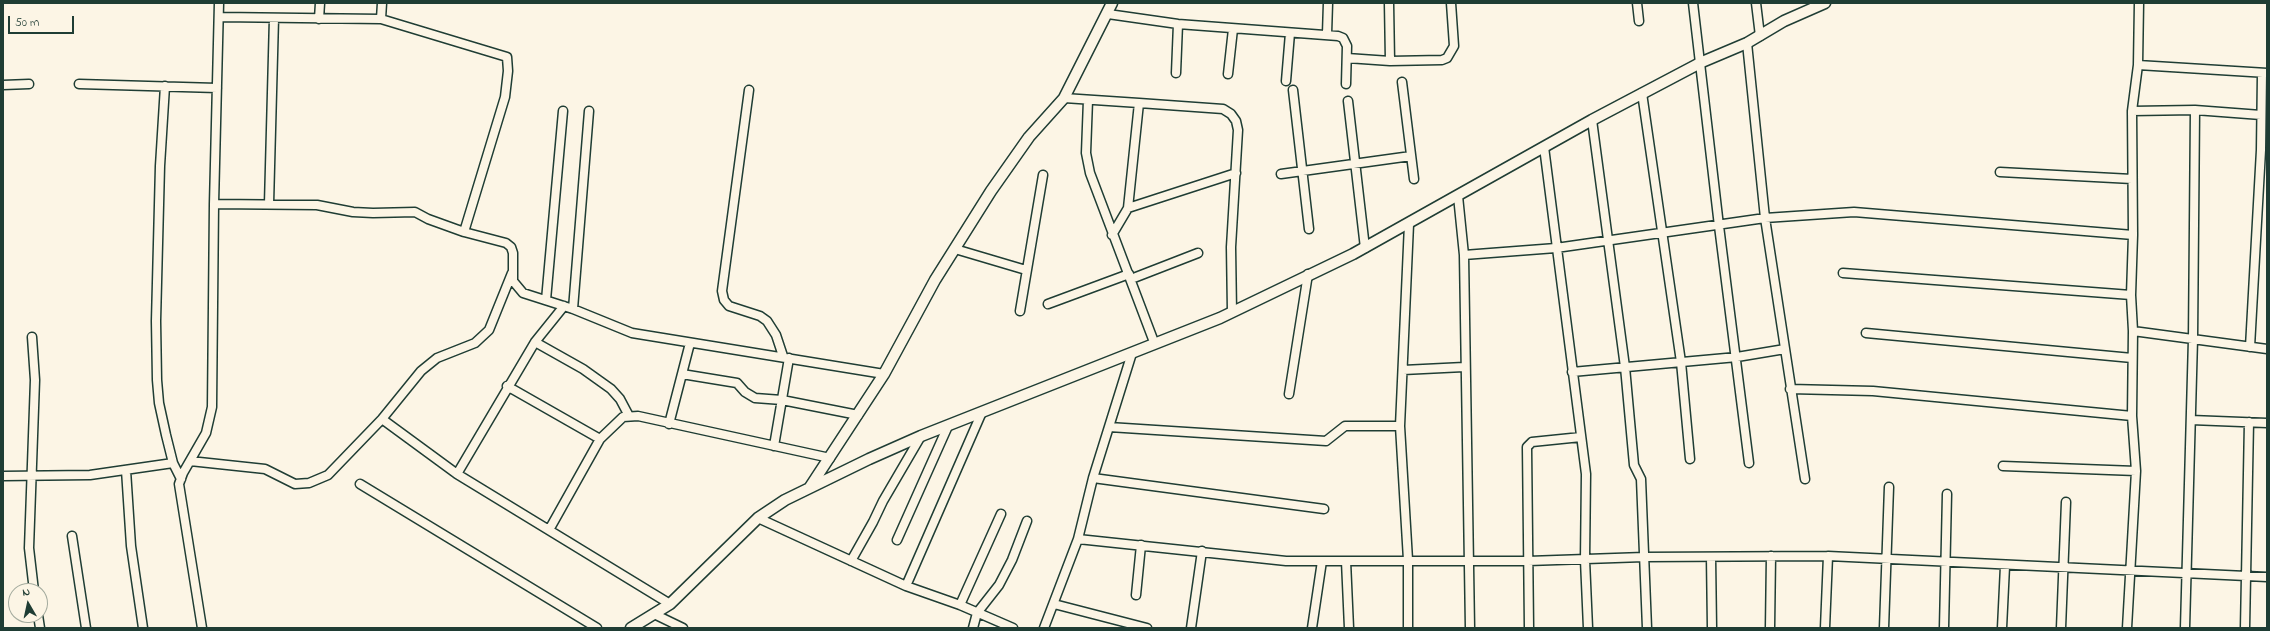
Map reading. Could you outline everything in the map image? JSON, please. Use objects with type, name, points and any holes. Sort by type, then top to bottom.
[{"type":"street","points":[[202,628],[180,497],[181,479],[206,433],[210,422],[212,407],[214,204],[220,3]]},
{"type":"street","points":[[319,19],[320,3]]},
{"type":"street","points":[[381,19],[382,3]]},
{"type":"street","points":[[810,487],[884,374],[935,280],[991,191],[1029,137],[1064,98],[1108,14],[1112,3]]},
{"type":"street","points":[[1327,34],[1328,3]]},
{"type":"street","points":[[1389,3],[1390,61]]},
{"type":"street","points":[[1347,58],[1390,61],[1442,60],[1448,58],[1454,46],[1451,3]]},
{"type":"street","points":[[1637,3],[1639,21]]},
{"type":"street","points":[[1693,3],[1702,62],[1719,226],[1737,357],[1749,463]]},
{"type":"street","points":[[1756,3],[1760,36]]},
{"type":"street","points":[[631,628],[670,604],[758,518],[785,500],[921,436],[1232,312],[1308,274],[1365,248],[1642,93],[1702,62],[1747,43],[1784,21],[1824,3]]},
{"type":"street","points":[[2127,628],[2136,471],[2132,416],[2132,111],[2138,65],[2139,3]]},
{"type":"street","points":[[1108,14],[1178,24],[1338,36],[1345,41],[1347,58],[1346,84]]},
{"type":"street","points":[[220,17],[381,19],[507,57],[508,71],[505,97],[464,232]]},
{"type":"street","points":[[270,204],[274,18]]},
{"type":"street","points":[[1176,73],[1178,24]]},
{"type":"street","points":[[1228,74],[1233,28]]},
{"type":"street","points":[[1286,81],[1290,32]]},
{"type":"street","points":[[1747,43],[1766,218],[1790,389],[1805,479]]},
{"type":"street","points":[[2138,65],[2264,73],[2250,347]]},
{"type":"street","points":[[1402,82],[1414,178]]},
{"type":"street","points":[[3,85],[29,84]]},
{"type":"street","points":[[79,84],[217,88]]},
{"type":"street","points":[[165,86],[160,166],[156,321],[157,380],[161,413],[173,463],[181,479]]},
{"type":"street","points":[[749,90],[722,290],[724,300],[729,306],[760,316],[767,321],[776,335],[786,357],[782,400],[774,446]]},
{"type":"street","points":[[1293,90],[1309,229]]},
{"type":"street","points":[[1642,93],[1681,362],[1690,459]]},
{"type":"street","points":[[1064,98],[1223,109],[1236,121],[1238,130],[1231,247],[1232,312]]},
{"type":"street","points":[[1088,100],[1086,153],[1112,235],[1130,277],[1154,342]]},
{"type":"street","points":[[1348,101],[1365,248]]},
{"type":"street","points":[[1112,235],[1128,208],[1139,102]]},
{"type":"street","points":[[2132,111],[2195,110],[2261,115]]},
{"type":"street","points":[[2185,628],[2193,339],[2195,110]]},
{"type":"street","points":[[546,300],[562,111]]},
{"type":"street","points":[[573,309],[589,111]]},
{"type":"street","points":[[1592,120],[1607,240],[1626,367],[1634,465],[1641,478],[1646,628]]},
{"type":"street","points":[[1544,147],[1586,474],[1585,560],[1588,628]]},
{"type":"street","points":[[1281,174],[1411,156]]},
{"type":"street","points":[[2000,172],[2132,179]]},
{"type":"street","points":[[1128,208],[1236,173]]},
{"type":"street","points":[[1020,311],[1043,175]]},
{"type":"street","points":[[1458,196],[1464,255],[1464,367],[1470,628]]},
{"type":"street","points":[[214,204],[317,205],[359,213],[415,212],[428,219],[464,232],[506,243],[511,247],[513,253],[513,281],[522,293],[573,309],[632,333],[884,374]]},
{"type":"street","points":[[1464,255],[1556,248],[1719,226],[1766,218],[1854,212],[2133,235]]},
{"type":"street","points":[[1408,628],[1408,560],[1400,426],[1404,307],[1409,224]]},
{"type":"street","points":[[954,249],[1026,270]]},
{"type":"street","points":[[1048,304],[1198,253]]},
{"type":"street","points":[[190,461],[265,469],[295,484],[309,483],[328,475],[382,420],[421,371],[437,358],[475,343],[489,330],[512,271]]},
{"type":"street","points":[[1843,273],[2131,295]]},
{"type":"street","points":[[1289,394],[1308,274]]},
{"type":"street","points":[[457,474],[535,342],[564,306]]},
{"type":"street","points":[[2133,331],[2267,349]]},
{"type":"street","points":[[1866,333],[2132,358]]},
{"type":"street","points":[[32,337],[35,380],[33,476],[29,548],[33,583]]},
{"type":"street","points":[[535,342],[611,388],[620,399],[629,416]]},
{"type":"street","points":[[669,424],[690,343]]},
{"type":"street","points":[[1572,372],[1737,357],[1785,349]]},
{"type":"street","points":[[1044,628],[1078,539],[1093,478],[1132,353]]},
{"type":"street","points":[[1403,370],[1464,367]]},
{"type":"street","points":[[682,374],[737,383],[745,392],[755,398],[782,400],[858,415]]},
{"type":"street","points":[[508,386],[600,439]]},
{"type":"street","points":[[1790,389],[1873,392],[2132,416]]},
{"type":"street","points":[[906,586],[982,412]]},
{"type":"street","points":[[549,530],[600,439],[623,418],[629,416],[830,458]]},
{"type":"street","points":[[382,420],[457,474],[670,604]]},
{"type":"street","points":[[2191,420],[2267,423]]},
{"type":"street","points":[[2245,628],[2249,422]]},
{"type":"street","points":[[897,540],[948,426]]},
{"type":"street","points":[[1109,427],[1326,441],[1345,426],[1400,426]]},
{"type":"street","points":[[851,560],[921,436]]},
{"type":"street","points":[[1530,628],[1528,561],[1528,447],[1532,442],[1581,437]]},
{"type":"street","points":[[3,476],[90,475],[173,463]]},
{"type":"street","points":[[2003,466],[2136,471]]},
{"type":"street","points":[[126,470],[131,546],[140,596],[143,628]]},
{"type":"street","points":[[1093,478],[1324,509]]},
{"type":"street","points":[[360,484],[597,628]]},
{"type":"street","points":[[1884,628],[1889,487]]},
{"type":"street","points":[[1944,628],[1947,561],[1947,494]]},
{"type":"street","points":[[2061,628],[2062,568],[2066,502]]},
{"type":"street","points":[[960,605],[1000,514]]},
{"type":"street","points":[[758,518],[906,586],[960,605],[1013,628]]},
{"type":"street","points":[[973,628],[977,613],[999,585],[1012,560],[1028,521]]},
{"type":"street","points":[[72,536],[86,628]]},
{"type":"street","points":[[1078,539],[1286,561],[1468,559],[1528,561],[1644,557],[1828,556],[1886,560],[1947,561],[2005,566],[2186,572],[2267,577]]},
{"type":"street","points":[[1136,595],[1141,545]]},
{"type":"street","points":[[1191,628],[1202,551]]},
{"type":"street","points":[[1770,628],[1771,556]]},
{"type":"street","points":[[1825,628],[1828,556]]},
{"type":"street","points":[[1711,557],[1712,628]]},
{"type":"street","points":[[1312,628],[1322,561]]},
{"type":"street","points":[[1346,561],[1349,628]]},
{"type":"street","points":[[2002,628],[2005,566]]},
{"type":"street","points":[[1054,604],[1147,628]]},
{"type":"street","points":[[654,614],[683,628]]}]
